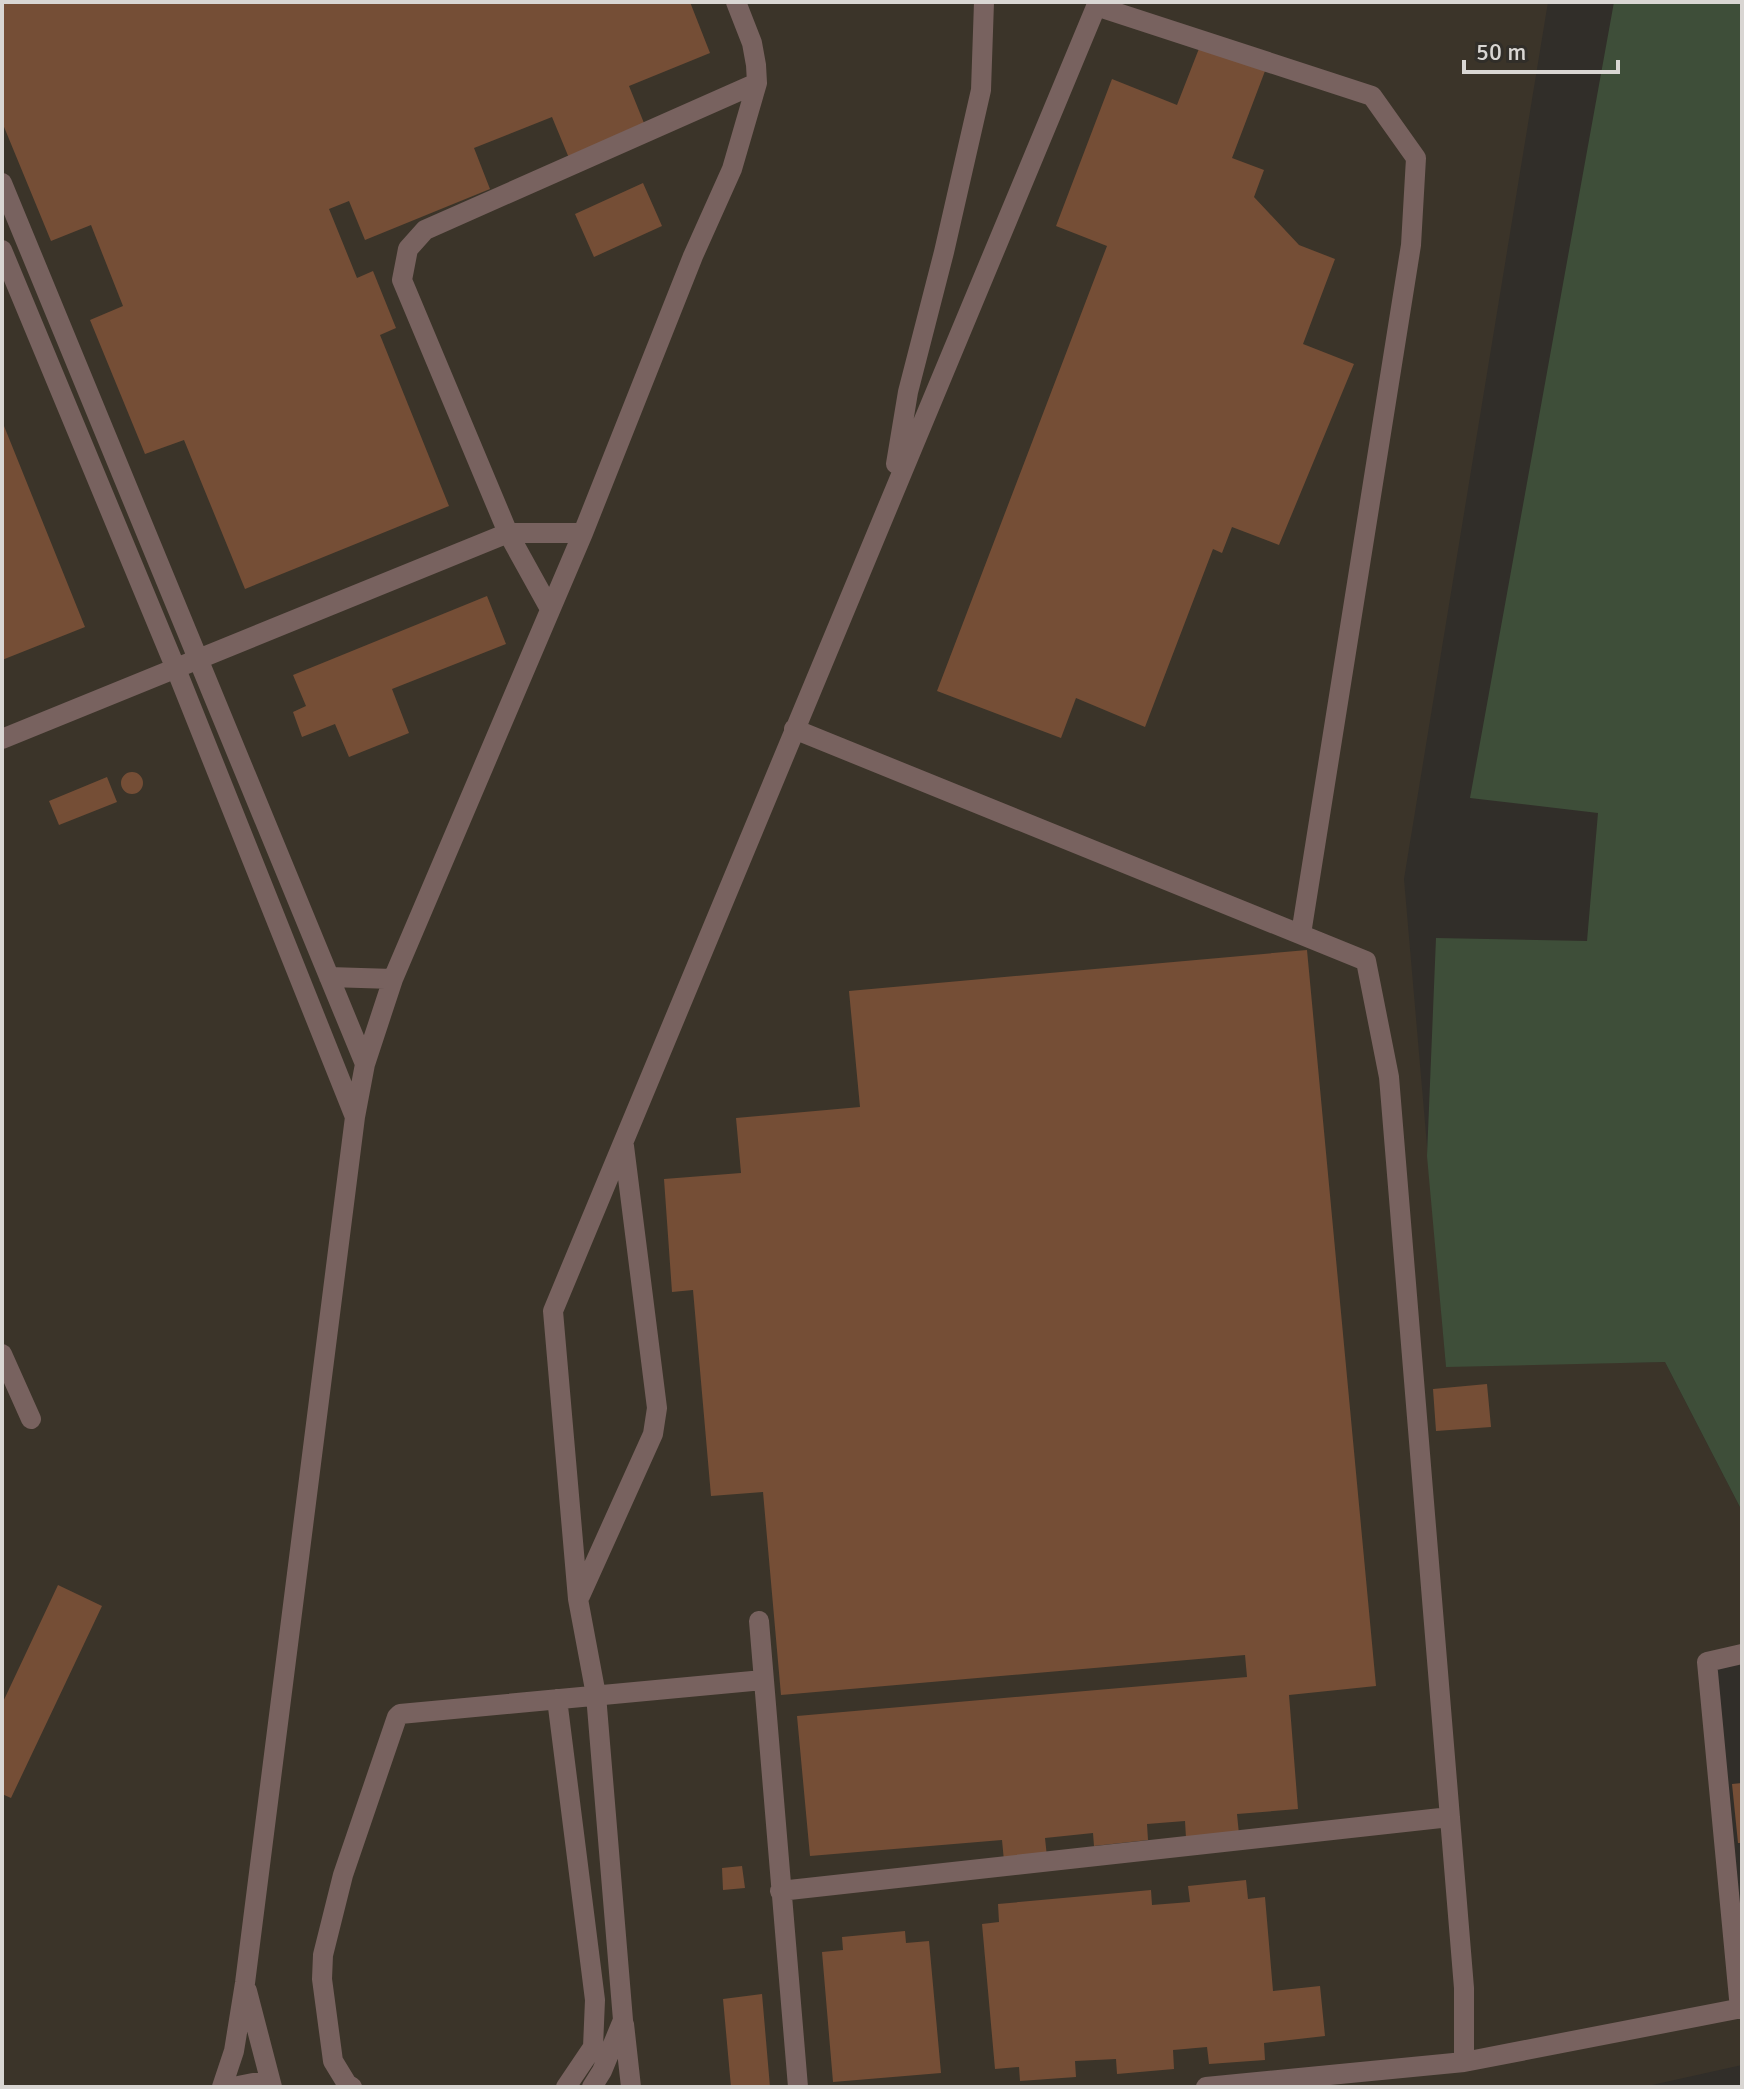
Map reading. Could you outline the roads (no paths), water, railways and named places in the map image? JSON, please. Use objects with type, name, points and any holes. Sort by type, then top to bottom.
[{"type":"lane","points":[[222,2087],[234,2051],[245,1983],[355,1117],[365,1064],[393,979],[583,533],[687,271],[732,169],[757,83],[752,43],[736,2]]},
{"type":"lane","points":[[890,500],[908,392],[981,90],[984,2]]},
{"type":"lane","points":[[631,2087],[596,1695],[578,1599],[553,1311],[1097,4],[1372,96],[1416,158],[1411,245],[1301,934]]},
{"type":"lane","points":[[550,609],[508,533],[402,280],[408,249],[425,230],[757,83]]},
{"type":"lane","points":[[2,183],[365,1064]]},
{"type":"lane","points":[[2,250],[247,842],[355,1117]]},
{"type":"lane","points":[[38,335],[60,325]]},
{"type":"lane","points":[[2,739],[508,533],[583,533]]},
{"type":"lane","points":[[794,729],[1366,961],[1389,1077],[1464,1988],[1464,2062]]},
{"type":"lane","points":[[247,842],[269,832]]},
{"type":"lane","points":[[329,977],[393,979]]},
{"type":"lane","points":[[578,1599],[653,1434],[657,1408],[624,1142]]},
{"type":"lane","points":[[2,1354],[31,1419]]},
{"type":"lane","points":[[759,1621],[798,2087]]},
{"type":"lane","points":[[1206,2087],[1400,2079],[1464,2062],[1741,2008],[1707,1662],[1742,1654]]},
{"type":"lane","points":[[352,2087],[333,2061],[322,1979],[323,1955],[343,1875],[400,1714],[763,1680]]},
{"type":"lane","points":[[557,1699],[595,2000],[593,2047],[566,2087]]},
{"type":"lane","points":[[780,1891],[1450,1817]]},
{"type":"lane","points":[[233,2087],[253,2083],[271,2085],[245,1983]]},
{"type":"lane","points":[[595,2000],[622,1997]]},
{"type":"lane","points":[[592,2087],[623,2020]]}]
